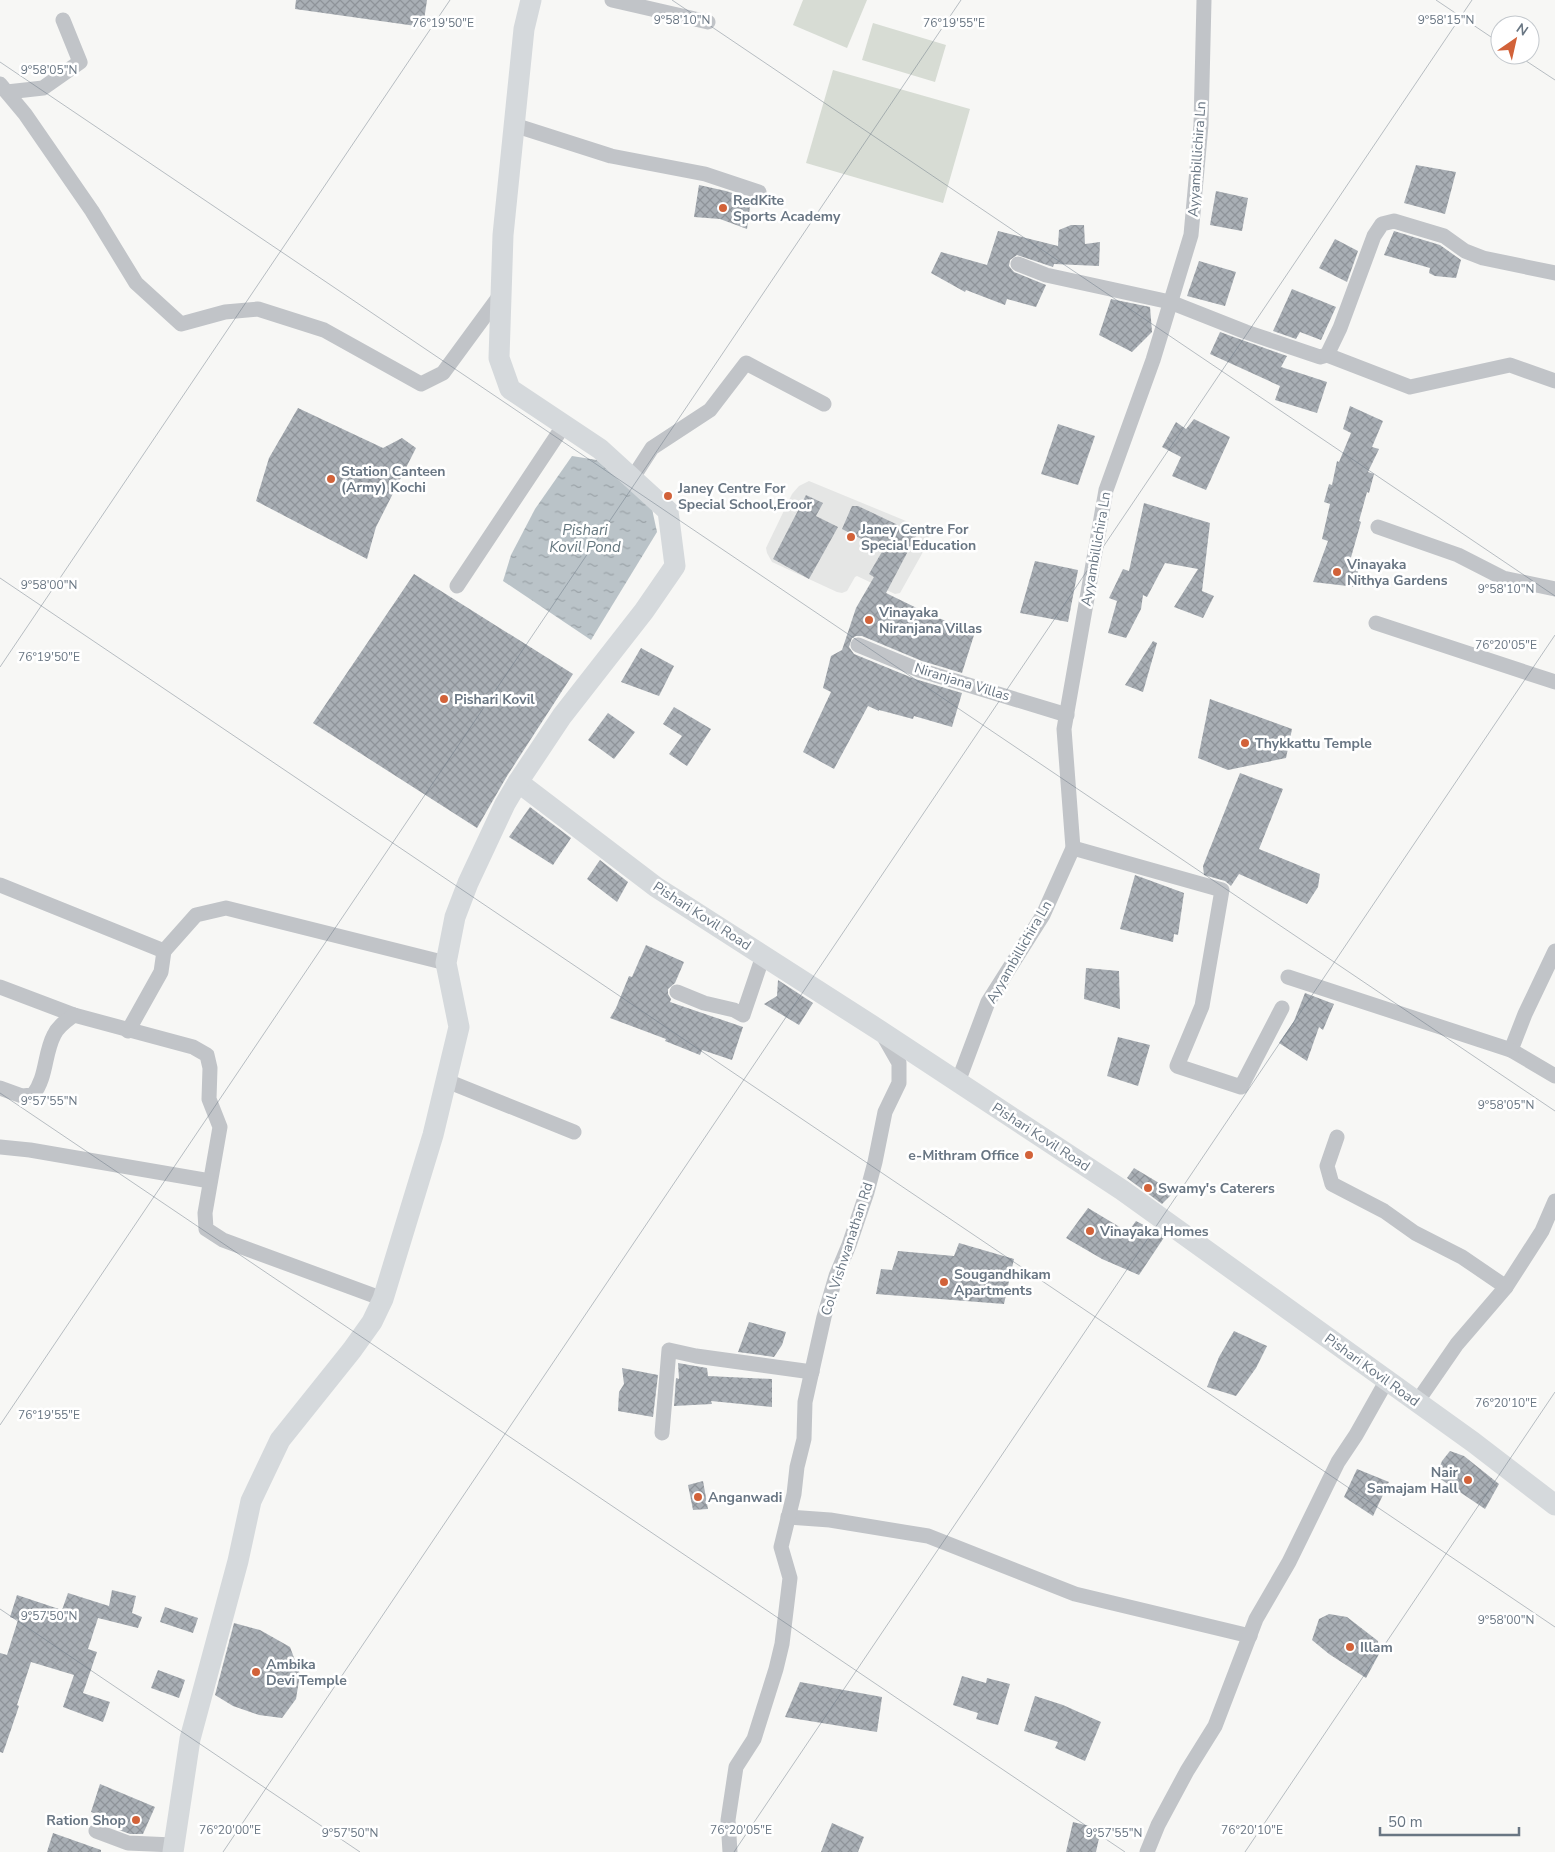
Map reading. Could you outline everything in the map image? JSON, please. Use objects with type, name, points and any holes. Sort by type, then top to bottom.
[{"type":"street","points":[[96,1831],[128,1843],[173,1849],[190,1739],[234,1578],[251,1501],[280,1440],[352,1350],[372,1322],[384,1299],[433,1135],[459,1026],[446,963],[455,917],[468,883],[505,804],[518,782],[562,716],[644,611],[674,566],[668,511],[600,449],[510,389],[499,358],[503,235],[524,29],[531,0]]},
{"type":"street","points":[[612,0],[708,22]]},
{"type":"street","name":"Ayyambillichira Ln","points":[[958,1082],[988,1002],[1043,915],[1073,848],[1064,730],[1106,490],[1153,360],[1191,235],[1201,124],[1204,0]]},
{"type":"street","points":[[4,88],[43,88],[80,62],[63,20]]},
{"type":"street","points":[[4,88],[25,114],[92,211],[136,283],[181,324],[224,312],[258,309],[324,330],[421,384],[443,373],[501,294]]},
{"type":"street","points":[[514,125],[611,156],[705,174],[760,192]]},
{"type":"street","points":[[1327,355],[1340,328],[1374,236],[1382,224],[1394,221],[1444,236],[1465,251],[1483,258],[1555,273]]},
{"type":"street","points":[[1018,264],[1046,275],[1170,302],[1246,332],[1312,355],[1320,357],[1327,355],[1410,387],[1510,366],[1555,381]]},
{"type":"street","points":[[632,479],[652,448],[710,410],[746,363],[824,404]]},
{"type":"street","points":[[457,586],[564,425]]},
{"type":"street","points":[[1378,527],[1458,555],[1503,578],[1555,588]]},
{"type":"street","points":[[1376,623],[1555,682]]},
{"type":"street","name":"Niranjana Villas","points":[[858,645],[919,670],[1067,715]]},
{"type":"street","name":"Pishari Kovil Road","points":[[518,782],[656,887],[879,1030],[1122,1190],[1387,1380],[1555,1505]]},
{"type":"street","points":[[1073,848],[1222,890],[1202,1006],[1177,1066],[1241,1087],[1282,1008]]},
{"type":"street","points":[[0,885],[164,951]]},
{"type":"street","points":[[128,1031],[161,972],[164,951],[196,914],[226,908],[446,963]]},
{"type":"street","points":[[1512,1050],[1525,1014],[1555,951]]},
{"type":"street","points":[[678,992],[704,1003],[743,1014],[763,956]]},
{"type":"street","points":[[1288,977],[1512,1050],[1555,1076]]},
{"type":"street","points":[[0,988],[74,1015],[193,1047],[207,1055],[210,1068],[209,1099],[220,1127],[205,1213],[206,1229],[223,1240],[384,1299]]},
{"type":"street","points":[[0,1088],[22,1096],[33,1095],[40,1087],[53,1036],[60,1025],[74,1015]]},
{"type":"street","name":"Col. Vishwanathan Rd","points":[[730,1852],[728,1820],[736,1767],[754,1739],[782,1644],[790,1578],[781,1547],[794,1494],[797,1467],[804,1439],[805,1402],[824,1317],[836,1276],[849,1245],[869,1185],[886,1112],[899,1083],[899,1063],[879,1030]]},
{"type":"street","points":[[447,1081],[574,1132]]},
{"type":"street","points":[[1337,1137],[1327,1166],[1332,1184],[1384,1211],[1415,1233],[1462,1257],[1506,1287]]},
{"type":"street","points":[[0,1147],[30,1150],[210,1181]]},
{"type":"street","points":[[1416,1402],[1457,1344],[1506,1287],[1542,1231],[1555,1201]]},
{"type":"street","points":[[662,1433],[669,1350],[696,1356],[812,1372]]},
{"type":"street","points":[[1147,1852],[1158,1825],[1187,1771],[1215,1726],[1256,1619],[1289,1562],[1338,1462],[1356,1435],[1387,1380]]},
{"type":"street","points":[[788,1517],[830,1520],[928,1536],[1075,1594],[1250,1636]]},
{"type":"shaded area","points":[[803,0],[867,0],[847,48],[793,25]]},
{"type":"shaded area","points":[[873,23],[946,45],[935,82],[862,60]]},
{"type":"shaded area","points":[[833,70],[970,109],[943,203],[806,163]]},
{"type":"shaded area","name":"Janey Centre For Special Education","points":[[809,481],[923,528],[927,532],[929,535],[928,543],[900,593],[895,594],[857,576],[847,591],[837,592],[772,562],[766,548],[792,494],[799,486]]},
{"type":"water","name":"Pishari Kovil Pond","points":[[572,456],[597,460],[652,509],[657,532],[591,640],[503,581],[511,555],[535,509]]},
{"type":"building","points":[[296,0],[427,0],[423,27],[295,9]]},
{"type":"building","points":[[1416,165],[1456,172],[1445,214],[1404,203]]},
{"type":"building","name":"RedKite Sports Academy","points":[[699,185],[751,199],[747,229],[720,219],[694,217]]},
{"type":"building","points":[[1216,191],[1248,198],[1242,231],[1210,225]]},
{"type":"building","points":[[1071,225],[1084,225],[1085,244],[1100,242],[1099,266],[1054,264],[1053,267],[1017,255],[1010,260],[1009,266],[1014,272],[1046,285],[1036,307],[1007,299],[1005,305],[966,290],[965,292],[931,273],[941,252],[987,265],[998,231],[1058,246],[1059,230]]},
{"type":"building","points":[[1394,231],[1440,245],[1461,260],[1456,278],[1435,276],[1429,273],[1430,268],[1384,255]]},
{"type":"building","points":[[1335,239],[1358,251],[1347,282],[1319,268]]},
{"type":"building","points":[[1199,261],[1236,272],[1225,306],[1187,296]]},
{"type":"building","points":[[1292,289],[1336,307],[1321,340],[1300,332],[1296,339],[1273,331]]},
{"type":"building","points":[[1111,299],[1150,307],[1152,332],[1132,352],[1099,335]]},
{"type":"building","points":[[1220,332],[1287,356],[1281,367],[1327,382],[1317,413],[1275,400],[1280,386],[1210,354]]},
{"type":"building","points":[[1350,406],[1383,421],[1372,447],[1379,449],[1368,472],[1374,474],[1359,521],[1361,522],[1350,561],[1359,563],[1356,587],[1313,582],[1328,541],[1322,539],[1330,504],[1324,502],[1329,484],[1332,485],[1337,461],[1339,462],[1351,433],[1343,429]]},
{"type":"building","name":"Station Canteen (Army) Kochi","points":[[298,408],[383,448],[402,438],[416,448],[376,527],[367,559],[256,501],[269,458]]},
{"type":"building","points":[[1194,419],[1230,437],[1206,490],[1172,476],[1181,457],[1162,447],[1176,422],[1186,429]]},
{"type":"building","points":[[1058,424],[1095,436],[1078,485],[1041,474]]},
{"type":"building","points":[[806,495],[823,503],[816,516],[838,527],[809,579],[773,559]]},
{"type":"building","points":[[1144,503],[1210,523],[1202,591],[1214,596],[1203,618],[1174,607],[1198,569],[1165,563],[1147,597],[1143,595],[1141,609],[1126,638],[1108,633],[1117,601],[1109,598],[1123,569],[1129,571]]},
{"type":"building","points":[[852,506],[858,506],[917,534],[886,593],[933,616],[975,632],[962,673],[922,661],[862,636],[852,638],[849,647],[854,654],[915,679],[962,693],[952,727],[914,716],[913,719],[879,711],[868,706],[834,769],[803,752],[831,692],[823,688],[831,656],[842,650],[856,608],[874,577],[869,574],[883,550],[842,529]]},
{"type":"building","points":[[1035,561],[1078,570],[1068,622],[1020,613]]},
{"type":"building","name":"Pishari Kovil","points":[[414,574],[573,674],[507,776],[477,828],[313,723]]},
{"type":"building","points":[[1153,641],[1157,643],[1143,692],[1125,685]]},
{"type":"building","points":[[641,648],[674,666],[659,696],[621,682]]},
{"type":"building","name":"Thykkattu Temple","points":[[1210,699],[1292,729],[1286,758],[1228,770],[1198,758]]},
{"type":"building","points":[[674,707],[711,729],[687,766],[669,754],[682,736],[663,724]]},
{"type":"building","points":[[608,713],[635,732],[614,759],[588,740]]},
{"type":"building","points":[[1240,773],[1283,789],[1259,849],[1320,874],[1318,887],[1307,904],[1239,874],[1231,886],[1225,881],[1204,875],[1203,866]]},
{"type":"building","points":[[530,807],[571,838],[553,865],[509,837]]},
{"type":"building","points":[[600,860],[628,882],[617,902],[587,879]]},
{"type":"building","points":[[1135,875],[1184,893],[1178,935],[1174,934],[1173,942],[1120,929]]},
{"type":"building","points":[[646,945],[684,962],[675,983],[668,989],[670,1002],[743,1027],[732,1060],[702,1050],[700,1055],[665,1041],[666,1039],[610,1018],[629,976],[632,977]]},
{"type":"building","points":[[1086,968],[1119,971],[1120,1009],[1084,999]]},
{"type":"building","points":[[778,980],[813,1003],[799,1025],[764,1004],[777,996]]},
{"type":"building","points":[[1305,993],[1334,1004],[1323,1030],[1319,1027],[1307,1061],[1279,1043],[1294,1021]]},
{"type":"building","points":[[1118,1037],[1150,1045],[1138,1086],[1107,1076]]},
{"type":"building","name":"Swamy's Caterers","points":[[1134,1168],[1174,1192],[1162,1204],[1127,1178]]},
{"type":"building","points":[[1088,1208],[1128,1232],[1136,1221],[1165,1236],[1139,1275],[1102,1259],[1066,1238]]},
{"type":"building","name":"Sougandhikam Apartments","points":[[959,1243],[1014,1259],[1004,1304],[876,1294],[881,1269],[892,1270],[898,1251],[954,1256]]},
{"type":"building","points":[[749,1322],[786,1332],[782,1345],[774,1357],[738,1352]]},
{"type":"building","points":[[1234,1331],[1267,1346],[1256,1368],[1236,1396],[1207,1387],[1219,1357]]},
{"type":"building","points":[[678,1363],[707,1368],[708,1376],[772,1379],[772,1407],[711,1401],[712,1404],[674,1406],[676,1378],[679,1379]]},
{"type":"building","points":[[622,1368],[658,1375],[653,1417],[618,1411],[619,1392],[624,1384]]},
{"type":"building","name":"Nair Samajam Hall","points":[[1450,1451],[1464,1456],[1499,1484],[1485,1509],[1436,1476],[1442,1461]]},
{"type":"building","points":[[1357,1469],[1389,1482],[1373,1516],[1344,1497]]},
{"type":"building","name":"Anganwadi","points":[[703,1481],[708,1509],[693,1510],[688,1485]]},
{"type":"building","points":[[112,1590],[136,1596],[132,1613],[142,1617],[138,1628],[98,1618],[88,1649],[97,1652],[83,1693],[110,1702],[103,1722],[63,1707],[74,1675],[31,1662],[3,1753],[0,1752],[0,1653],[7,1655],[18,1620],[10,1617],[17,1595],[62,1610],[68,1593],[109,1606]]},
{"type":"building","points":[[165,1607],[198,1618],[193,1633],[160,1622]]},
{"type":"building","name":"Illam","points":[[1329,1614],[1347,1617],[1378,1641],[1379,1654],[1366,1678],[1329,1654],[1312,1640],[1319,1619]]},
{"type":"building","name":"Ambika Devi Temple","points":[[234,1623],[260,1630],[290,1647],[300,1674],[296,1699],[282,1718],[259,1715],[233,1706],[215,1695]]},
{"type":"building","points":[[158,1670],[185,1680],[179,1698],[151,1688]]},
{"type":"building","points":[[962,1676],[986,1683],[987,1678],[1010,1684],[998,1725],[976,1719],[978,1713],[953,1705]]},
{"type":"building","points":[[800,1682],[882,1697],[877,1732],[785,1717]]},
{"type":"building","points":[[1035,1696],[1063,1705],[1101,1722],[1085,1761],[1055,1748],[1058,1742],[1024,1731]]},
{"type":"building","points":[[100,1784],[155,1807],[143,1834],[130,1834],[119,1830],[122,1823],[91,1812]]},
{"type":"building","points":[[1073,1822],[1101,1829],[1096,1852],[1066,1852]]},
{"type":"building","points":[[832,1823],[864,1837],[858,1852],[821,1852]]},
{"type":"building","points":[[53,1833],[101,1850],[101,1852],[47,1852]]},
{"type":"place","name":"RedKite Sports Academy","points":[[723,208]]},
{"type":"place","name":"Station Canteen (Army) Kochi","points":[[331,479]]},
{"type":"place","name":"Janey Centre For Special School,Eroor","points":[[668,496]]},
{"type":"place","name":"Janey Centre For Special Education","points":[[851,537]]},
{"type":"place","name":"Vinayaka Nithya Gardens","points":[[1337,572]]},
{"type":"place","name":"Vinayaka Niranjana Villas","points":[[869,620]]},
{"type":"place","name":"Pishari Kovil","points":[[444,699]]},
{"type":"place","name":"Thykkattu Temple","points":[[1245,743]]},
{"type":"place","name":"e-Mithram Office","points":[[1029,1155]]},
{"type":"place","name":"Swamy's Caterers","points":[[1148,1188]]},
{"type":"place","name":"Vinayaka Homes","points":[[1090,1231]]},
{"type":"place","name":"Sougandhikam Apartments","points":[[944,1282]]},
{"type":"place","name":"Nair Samajam Hall","points":[[1468,1480]]},
{"type":"place","name":"Anganwadi","points":[[698,1497]]},
{"type":"place","name":"Illam","points":[[1350,1647]]},
{"type":"place","name":"Ambika Devi Temple","points":[[256,1672]]},
{"type":"place","name":"Ration Shop","points":[[136,1820]]}]
